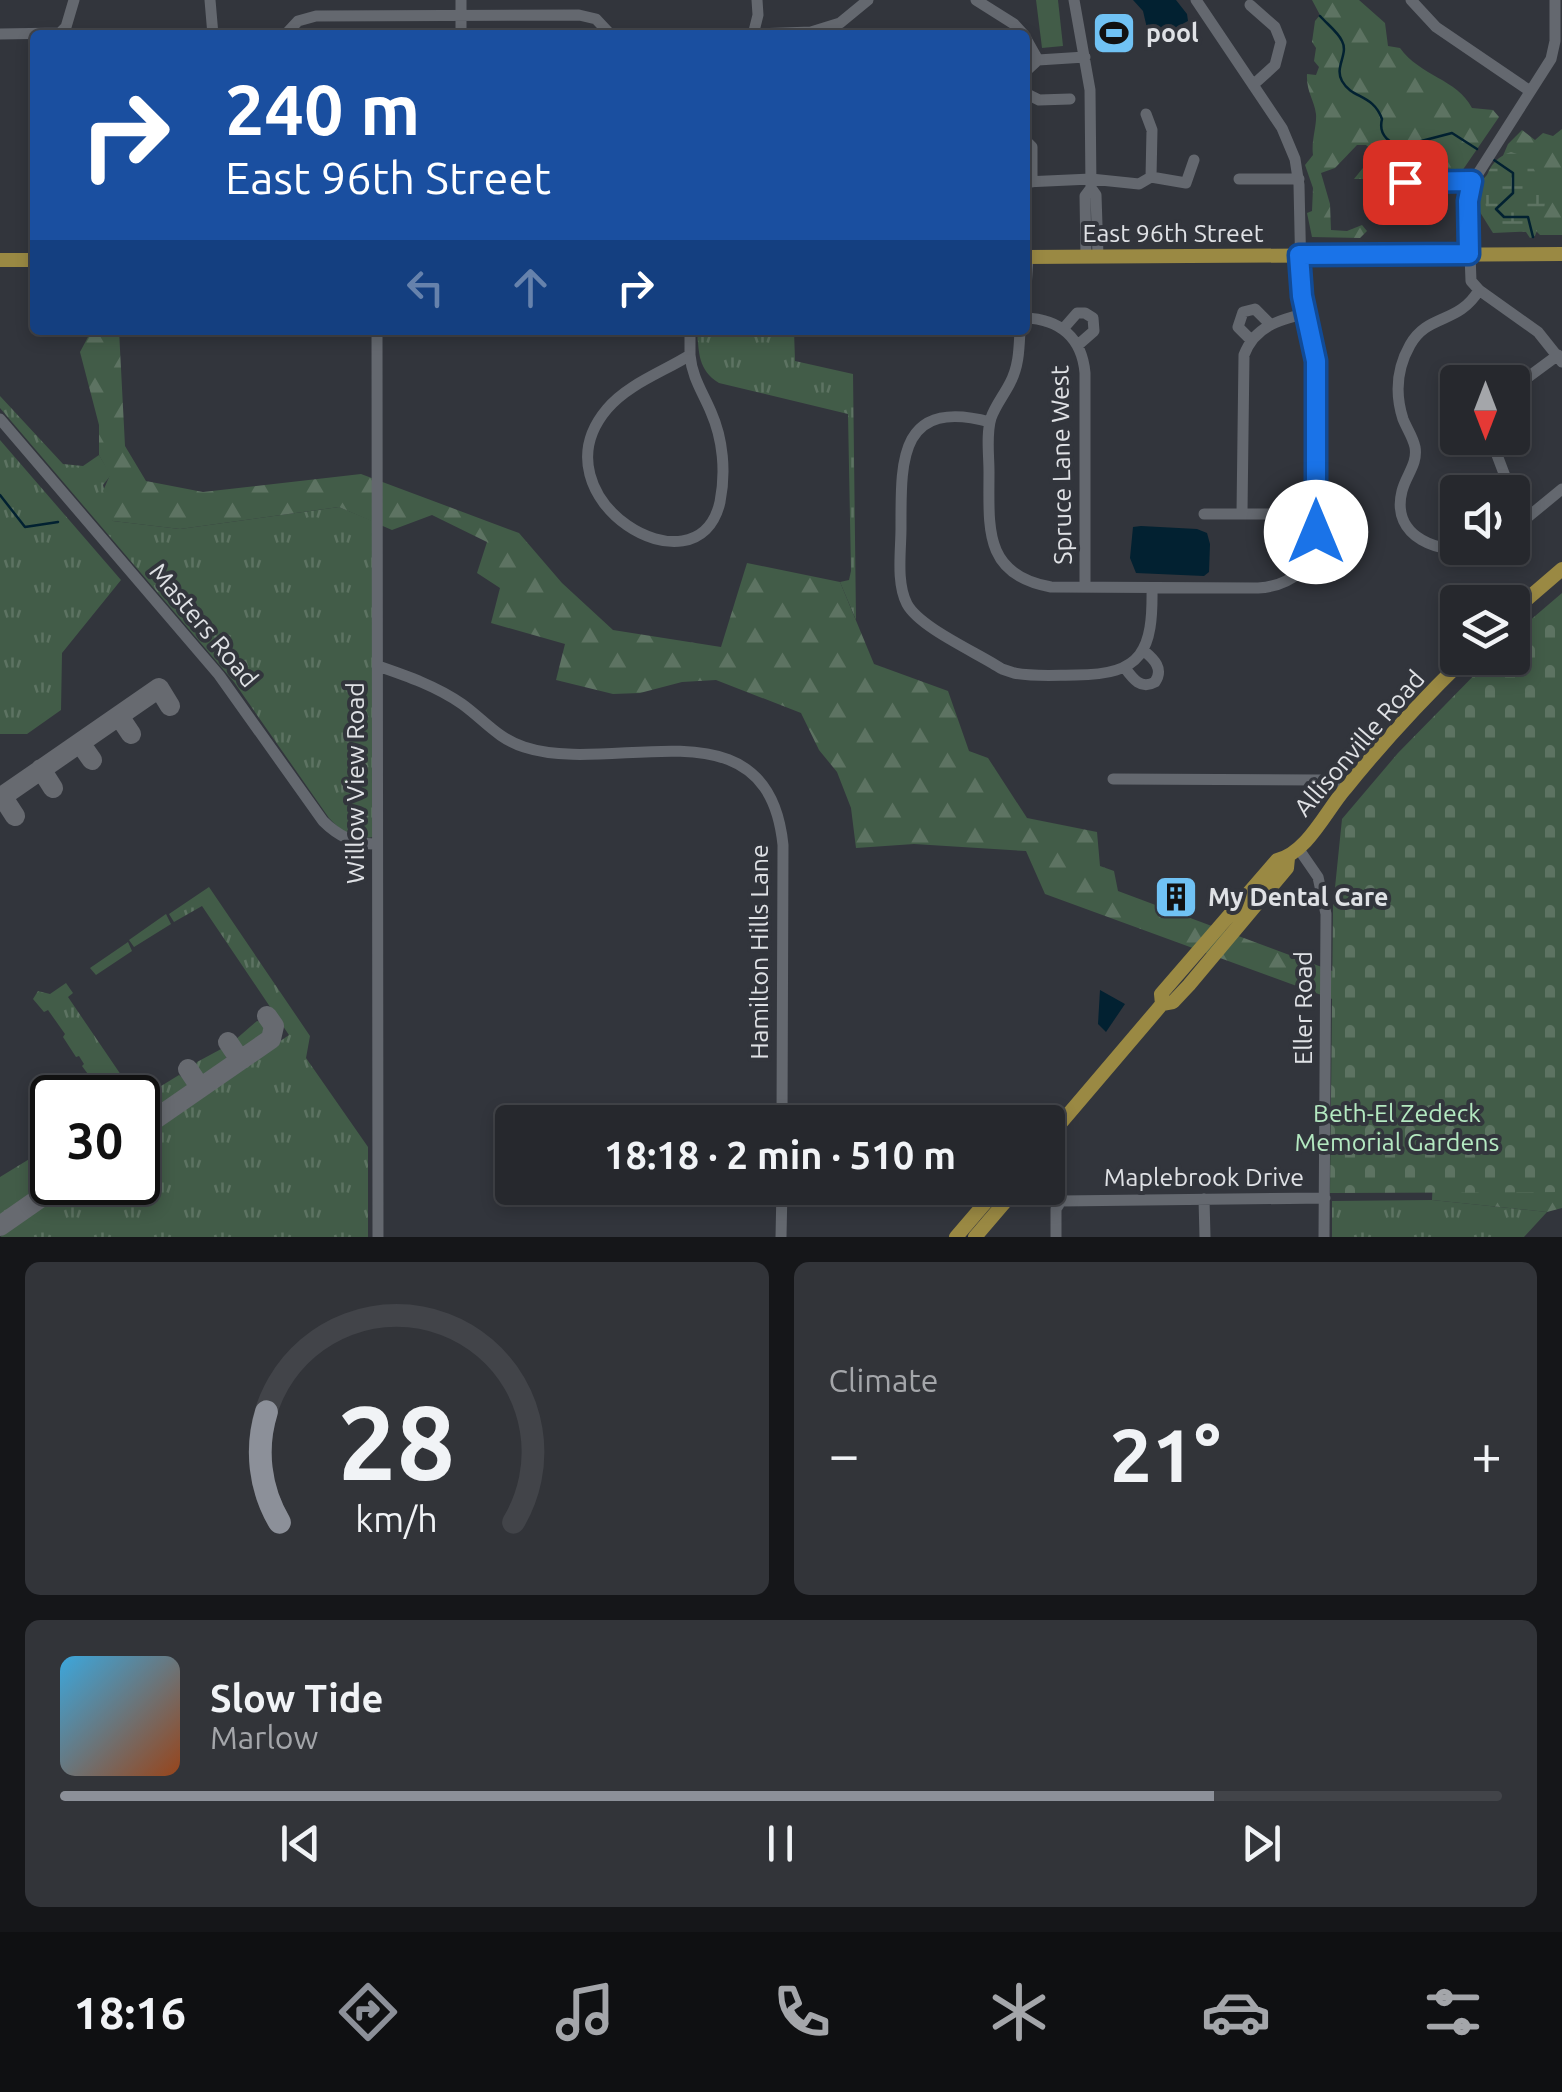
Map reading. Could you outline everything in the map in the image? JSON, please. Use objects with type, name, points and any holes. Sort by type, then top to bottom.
[{"type":"main road","name":"East 96th Street","points":[[1030,256],[1562,254]]},
{"type":"main road","points":[[0,260],[30,260]]},
{"type":"main road","points":[[1530,597],[1562,569]]},
{"type":"main road","name":"Allisonville Road","points":[[1065,1118],[1162,1004],[1173,1002],[1181,994],[1287,868],[1293,853],[1343,790],[1448,675]]},
{"type":"main road","points":[[956,1237],[983,1205]]},
{"type":"main road","points":[[976,1237],[1002,1205]]},
{"type":"street","points":[[62,30],[74,0]]},
{"type":"street","points":[[210,0],[212,30]]},
{"type":"street","points":[[369,0],[369,16]]},
{"type":"street","points":[[461,0],[461,30]]},
{"type":"street","points":[[550,0],[550,15]]},
{"type":"street","points":[[754,30],[757,0]]},
{"type":"street","points":[[816,30],[843,21],[868,0]]},
{"type":"street","points":[[1074,0],[1090,98],[1091,184],[1096,196],[1092,256]]},
{"type":"street","points":[[1020,335],[1018,364],[990,422],[989,534],[1000,560],[1032,582],[1051,587],[1258,588],[1291,580],[1300,572],[1313,553],[1316,514],[1316,361],[1299,255],[1298,179],[1289,142],[1196,0]]},
{"type":"street","points":[[1530,377],[1560,358],[1538,332],[1479,290],[1469,274],[1468,201],[1472,181],[1553,53],[1556,0]]},
{"type":"street","points":[[985,2],[1016,30]]},
{"type":"street","points":[[1419,2],[1444,34],[1530,91]]},
{"type":"street","points":[[1250,5],[1276,29],[1281,42],[1278,60],[1252,85]]},
{"type":"street","points":[[290,30],[296,23],[316,16],[550,15],[591,17],[607,30]]},
{"type":"street","points":[[0,34],[30,33]]},
{"type":"street","points":[[1030,48],[1038,60]]},
{"type":"street","points":[[1030,67],[1038,60],[1084,57]]},
{"type":"street","points":[[1030,95],[1039,100],[1070,99]]},
{"type":"street","points":[[1146,114],[1152,130],[1151,177]]},
{"type":"street","points":[[1030,182],[1139,184],[1151,177],[1186,182],[1194,160]]},
{"type":"street","points":[[1239,179],[1298,179]]},
{"type":"street","points":[[1377,218],[1382,200],[1399,184],[1472,181]]},
{"type":"street","points":[[1440,548],[1421,541],[1409,530],[1402,513],[1402,492],[1416,454],[1399,404],[1398,381],[1404,358],[1424,327],[1462,312],[1479,290]]},
{"type":"street","points":[[1251,340],[1238,327],[1243,312],[1255,310],[1270,324]]},
{"type":"street","points":[[1063,329],[1077,313],[1093,318],[1094,331],[1078,345]]},
{"type":"street","points":[[1242,514],[1244,355],[1251,340],[1270,324],[1307,313]]},
{"type":"street","name":"Spruce Lane West","points":[[1030,318],[1063,329],[1078,345],[1085,373],[1085,588]]},
{"type":"street","name":"Willow View Road","points":[[378,335],[378,1237]]},
{"type":"street","points":[[690,335],[694,379],[710,408],[720,442],[723,480],[718,508],[708,528],[693,540],[668,542],[634,530],[606,506],[590,480],[588,452],[592,431],[612,402],[690,354]]},
{"type":"street","points":[[990,422],[958,417],[941,419],[929,423],[908,443],[900,470],[903,593],[913,612],[1014,673],[1106,675],[1125,668],[1144,651],[1152,624],[1152,588]]},
{"type":"street","name":"Masters Road","points":[[0,419],[219,675],[323,821],[352,840],[377,844]]},
{"type":"street","points":[[1530,516],[1562,488]]},
{"type":"street","points":[[1204,514],[1316,514]]},
{"type":"street","points":[[1125,668],[1138,683],[1155,682],[1157,665],[1144,651]]},
{"type":"street","name":"Hamilton Hills Lane","points":[[378,666],[437,688],[508,742],[522,747],[565,753],[706,752],[735,761],[763,784],[777,808],[783,845],[782,1105]]},
{"type":"street","points":[[1113,779],[1320,780],[1343,790]]},
{"type":"street","name":"Eller Road","points":[[1293,853],[1318,877],[1326,914],[1324,1237]]},
{"type":"street","name":"Maplebrook Drive","points":[[1056,1237],[1056,1209],[1061,1201],[1325,1198]]},
{"type":"street","points":[[1204,1200],[1204,1237]]},
{"type":"street","points":[[781,1237],[782,1205]]},
{"type":"green space","points":[[1036,0],[1058,0],[1063,46],[1042,48]]},
{"type":"green space","points":[[1312,0],[1359,0],[1385,23],[1388,46],[1400,48],[1418,65],[1457,90],[1472,108],[1493,110],[1499,117],[1462,171],[1414,174],[1402,168],[1371,179],[1354,179],[1375,153],[1366,145],[1357,145],[1335,168],[1321,173],[1330,204],[1331,230],[1347,231],[1362,225],[1367,231],[1360,238],[1312,237],[1307,213],[1312,211],[1313,188],[1305,165],[1313,155],[1316,119],[1307,74],[1316,75],[1319,67],[1314,61],[1316,48],[1312,42],[1315,21],[1320,15]]},
{"type":"green space","points":[[1562,129],[1562,235],[1540,235],[1536,231],[1493,233],[1478,209],[1478,185],[1522,130],[1535,140],[1543,133],[1553,136]]},
{"type":"green space","points":[[1511,152],[1529,158],[1545,196],[1535,236],[1530,238],[1526,232],[1493,227],[1486,206],[1488,173],[1493,164]]},
{"type":"green space","points":[[119,335],[125,446],[146,481],[203,492],[361,474],[519,533],[562,583],[613,630],[721,647],[747,563],[840,582],[874,664],[948,691],[969,751],[988,758],[1027,818],[1097,832],[1100,866],[1114,871],[1118,891],[1335,972],[1562,1021],[1562,1208],[1547,1212],[1432,1200],[1433,1178],[1335,1000],[1045,894],[1026,851],[914,844],[856,848],[851,808],[837,772],[819,750],[801,713],[716,680],[613,694],[556,680],[565,644],[491,623],[500,588],[477,573],[487,542],[432,515],[392,530],[339,507],[180,529],[113,521],[99,500],[110,475],[99,455],[99,425],[80,352],[88,337]]},
{"type":"green space","points":[[697,335],[794,335],[795,361],[853,374],[856,620],[840,582],[849,580],[851,571],[848,414],[719,383],[703,367]]},
{"type":"green space","points":[[0,396],[63,464],[83,466],[99,455],[111,475],[103,485],[113,521],[180,529],[339,507],[375,522],[373,837],[348,834],[329,818],[234,682],[0,408]]},
{"type":"green space","points":[[0,440],[121,580],[62,653],[61,710],[27,734],[0,734]]},
{"type":"green space","name":"Beth-El Zedeck Memorial Gardens","points":[[1562,593],[1562,1192],[1330,1193],[1333,907],[1342,819],[1398,753],[1474,675],[1530,675],[1530,620]]},
{"type":"green space","points":[[209,887],[310,1036],[306,1058],[368,1147],[368,1237],[0,1237],[44,1205],[160,1205],[160,1124],[289,1035],[202,906],[174,922],[169,914]]},
{"type":"green space","points":[[166,914],[171,924],[134,947],[129,940]]},
{"type":"green space","points":[[128,942],[132,951],[96,975],[90,968]]},
{"type":"green space","points":[[66,983],[73,993],[68,997],[121,1075],[89,1075],[48,1010],[44,1012],[33,999],[38,991],[50,994]]},
{"type":"green space","points":[[257,1021],[266,1027],[265,1034],[240,1047],[235,1040]]},
{"type":"green space","points":[[223,1048],[227,1060],[200,1074],[195,1067],[197,1062]]},
{"type":"green space","points":[[179,1075],[188,1087],[160,1104],[160,1087]]},
{"type":"green space","points":[[30,1159],[30,1194],[0,1216],[0,1177]]},
{"type":"green space","points":[[1432,1200],[1547,1212],[1524,1237],[1332,1237],[1332,1201]]},
{"type":"water","points":[[1133,0],[1176,0],[1188,21],[1150,41],[1143,11]]},
{"type":"water","points":[[1133,527],[1207,533],[1209,572],[1204,576],[1136,573],[1130,558]]},
{"type":"water","points":[[1100,990],[1125,1004],[1106,1032],[1098,1024]]},
{"type":"waterway","points":[[1320,16],[1344,46],[1342,81],[1378,111],[1386,138],[1406,145],[1452,133],[1477,149]]},
{"type":"waterway","points":[[1494,160],[1513,173],[1513,193],[1496,209],[1504,217],[1528,217],[1533,237]]},
{"type":"waterway","points":[[0,495],[25,527],[58,522]]},
{"type":"taxiway","points":[[0,798],[159,688],[170,706]]},
{"type":"taxiway","points":[[119,716],[131,734]]},
{"type":"taxiway","points":[[80,743],[92,760]]},
{"type":"taxiway","points":[[41,769],[53,788]]},
{"type":"taxiway","points":[[2,796],[15,816]]},
{"type":"taxiway","points":[[160,1116],[271,1039],[274,1026],[267,1016]]},
{"type":"taxiway","points":[[228,1042],[240,1060]]},
{"type":"taxiway","points":[[188,1069],[200,1087]]},
{"type":"taxiway","points":[[0,1226],[30,1205]]},
{"type":"place","name":"pool","points":[[1114,33]]},
{"type":"place","name":"My Dental Care","points":[[1176,897]]},
{"type":"route","points":[[1316,532],[1316,349],[1302,296],[1299,255],[1469,254],[1468,201],[1472,181],[1405,182]]}]
